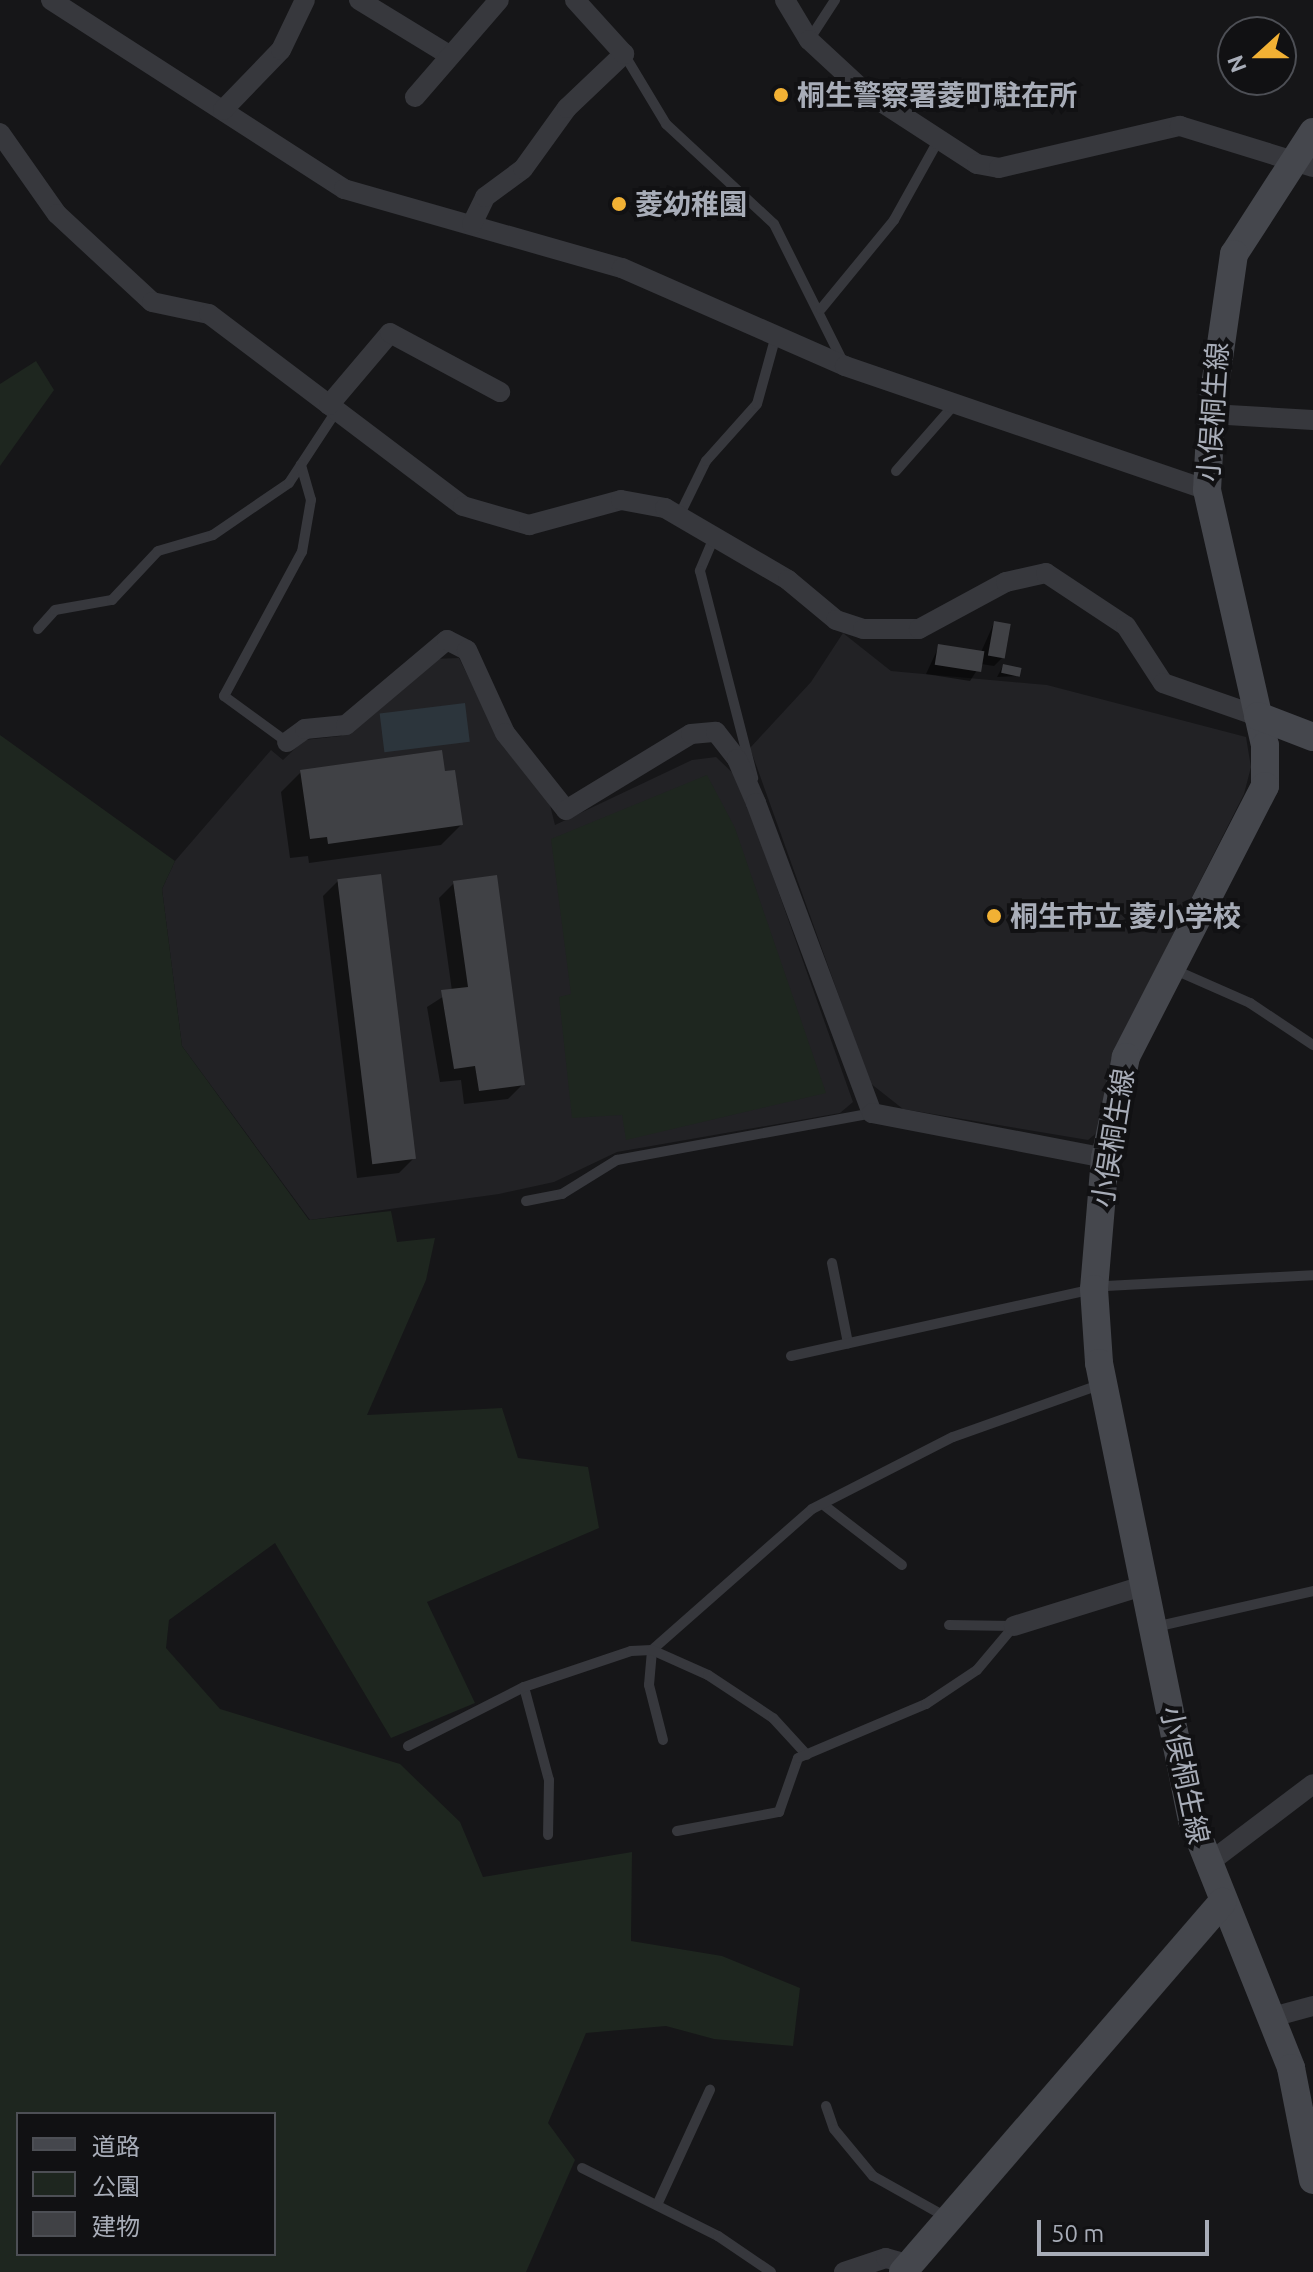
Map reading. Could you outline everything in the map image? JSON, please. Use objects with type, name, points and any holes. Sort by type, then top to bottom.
[{"type":"main road","name":"小俣桐生線","points":[[1313,132],[1302,164],[1234,254],[1222,299],[1211,414],[1207,490],[1268,769],[1259,804],[1173,969],[1131,1041],[1105,1158],[1094,1289],[1103,1383],[1206,1865],[1272,2017],[1302,2116],[1313,2180]]},
{"type":"main road","points":[[1258,716],[1313,737]]},
{"type":"main road","points":[[907,2268],[1222,1902]]},
{"type":"street","points":[[51,0],[344,189],[622,268],[775,339],[845,366],[1207,490]]},
{"type":"street","points":[[223,110],[281,50],[305,0]]},
{"type":"street","points":[[359,0],[449,55]]},
{"type":"street","points":[[415,97],[499,0]]},
{"type":"street","points":[[472,224],[485,197],[523,169],[567,108],[624,54],[575,0]]},
{"type":"street","points":[[785,0],[809,40],[863,90],[977,164],[999,168],[1180,126],[1302,164]]},
{"type":"street","points":[[0,133],[57,214],[152,302],[209,314],[439,494],[496,519],[543,524],[621,500],[680,514],[805,591],[836,620],[863,629],[919,629],[1006,582],[1046,573],[1126,626],[1163,683],[1258,716]]},
{"type":"street","points":[[333,408],[390,333],[500,392]]},
{"type":"street","points":[[1211,414],[1313,420]]},
{"type":"street","points":[[287,742],[305,729],[346,725],[434,645],[458,641],[505,733],[566,810],[707,731],[725,737],[756,803],[872,1113],[1105,1158]]},
{"type":"street","points":[[1014,1626],[1146,1585]]},
{"type":"street","points":[[1206,1865],[1313,1784]]},
{"type":"street","points":[[1272,2017],[1313,2006]]},
{"type":"street","points":[[844,2272],[886,2258],[907,2268]]},
{"type":"lane","points":[[809,40],[835,0]]},
{"type":"lane","points":[[624,54],[666,124],[704,167],[768,215],[821,309],[845,366]]},
{"type":"lane","points":[[821,309],[894,220],[939,139]]},
{"type":"lane","points":[[680,514],[706,461],[757,404],[775,339]]},
{"type":"lane","points":[[896,471],[954,405]]},
{"type":"lane","points":[[38,629],[55,610],[112,600],[158,551],[213,535],[289,483],[333,408]]},
{"type":"lane","points":[[287,742],[224,696],[302,552],[311,500],[301,464]]},
{"type":"lane","points":[[715,535],[700,571],[756,803]]},
{"type":"lane","points":[[1173,969],[1250,1003],[1313,1045]]},
{"type":"lane","points":[[526,1201],[562,1194],[617,1160],[872,1113]]},
{"type":"lane","points":[[832,1263],[848,1343]]},
{"type":"lane","points":[[791,1356],[1094,1289],[1313,1275]]},
{"type":"lane","points":[[408,1746],[524,1687],[652,1650],[812,1509],[825,1506],[953,1437],[1103,1383]]},
{"type":"lane","points":[[825,1506],[902,1565]]},
{"type":"lane","points":[[1155,1627],[1313,1591]]},
{"type":"lane","points":[[949,1625],[1014,1626]]},
{"type":"lane","points":[[677,1831],[779,1812],[794,1764],[807,1755],[926,1704],[977,1670],[1014,1626]]},
{"type":"lane","points":[[652,1650],[649,1685],[663,1740]]},
{"type":"lane","points":[[652,1650],[708,1675],[773,1718],[807,1755]]},
{"type":"lane","points":[[524,1687],[549,1780],[548,1835]]},
{"type":"lane","points":[[657,2205],[710,2090]]},
{"type":"lane","points":[[826,2106],[834,2129],[873,2176],[950,2221]]},
{"type":"lane","points":[[582,2168],[657,2205],[771,2272]]},
{"type":"shaded area","name":"桐生市立 菱小学校","points":[[843,633],[891,671],[1047,685],[1246,737],[1251,767],[1244,794],[1134,1012],[1099,1131],[1088,1140],[903,1109],[870,1083],[750,748],[811,682]]},
{"type":"shaded area","points":[[459,658],[504,748],[549,801],[555,825],[692,760],[716,757],[738,778],[853,1102],[840,1113],[617,1152],[554,1182],[499,1194],[310,1220],[182,1046],[162,889],[175,861],[271,750],[283,760],[304,740],[341,736],[431,659]]},
{"type":"shaded area","points":[[465,703],[470,742],[384,752],[380,713]]},
{"type":"green space","points":[[36,361],[54,390],[0,466],[0,384]]},
{"type":"green space","points":[[0,735],[175,861],[162,889],[182,1046],[309,1220],[391,1211],[397,1242],[435,1238],[426,1280],[367,1415],[502,1408],[518,1458],[588,1467],[599,1528],[427,1602],[475,1703],[391,1738],[275,1543],[169,1620],[166,1648],[220,1709],[400,1764],[460,1822],[483,1877],[632,1852],[631,1941],[722,1956],[800,1988],[793,2046],[714,2039],[666,2026],[586,2033],[548,2123],[575,2160],[526,2272],[0,2272]]},
{"type":"green space","points":[[707,775],[735,828],[826,1093],[626,1140],[622,1115],[572,1118],[559,997],[571,994],[551,839]]},
{"type":"building","points":[[994,621],[1011,624],[1005,658],[988,655]]},
{"type":"building","points":[[938,644],[984,651],[981,672],[935,665]]},
{"type":"building","points":[[1003,664],[1022,668],[1020,677],[1001,673]]},
{"type":"building","points":[[442,750],[445,771],[455,770],[463,825],[328,844],[327,837],[310,839],[300,770]]},
{"type":"building","points":[[381,874],[416,1159],[372,1164],[337,879]]},
{"type":"building","points":[[497,875],[525,1085],[479,1091],[475,1066],[454,1069],[441,990],[468,987],[453,881]]},
{"type":"place","name":"桐生警察署菱町駐在所","points":[[781,95]]},
{"type":"place","name":"菱幼稚園","points":[[619,204]]},
{"type":"place","name":"桐生市立 菱小学校","points":[[994,916]]}]
